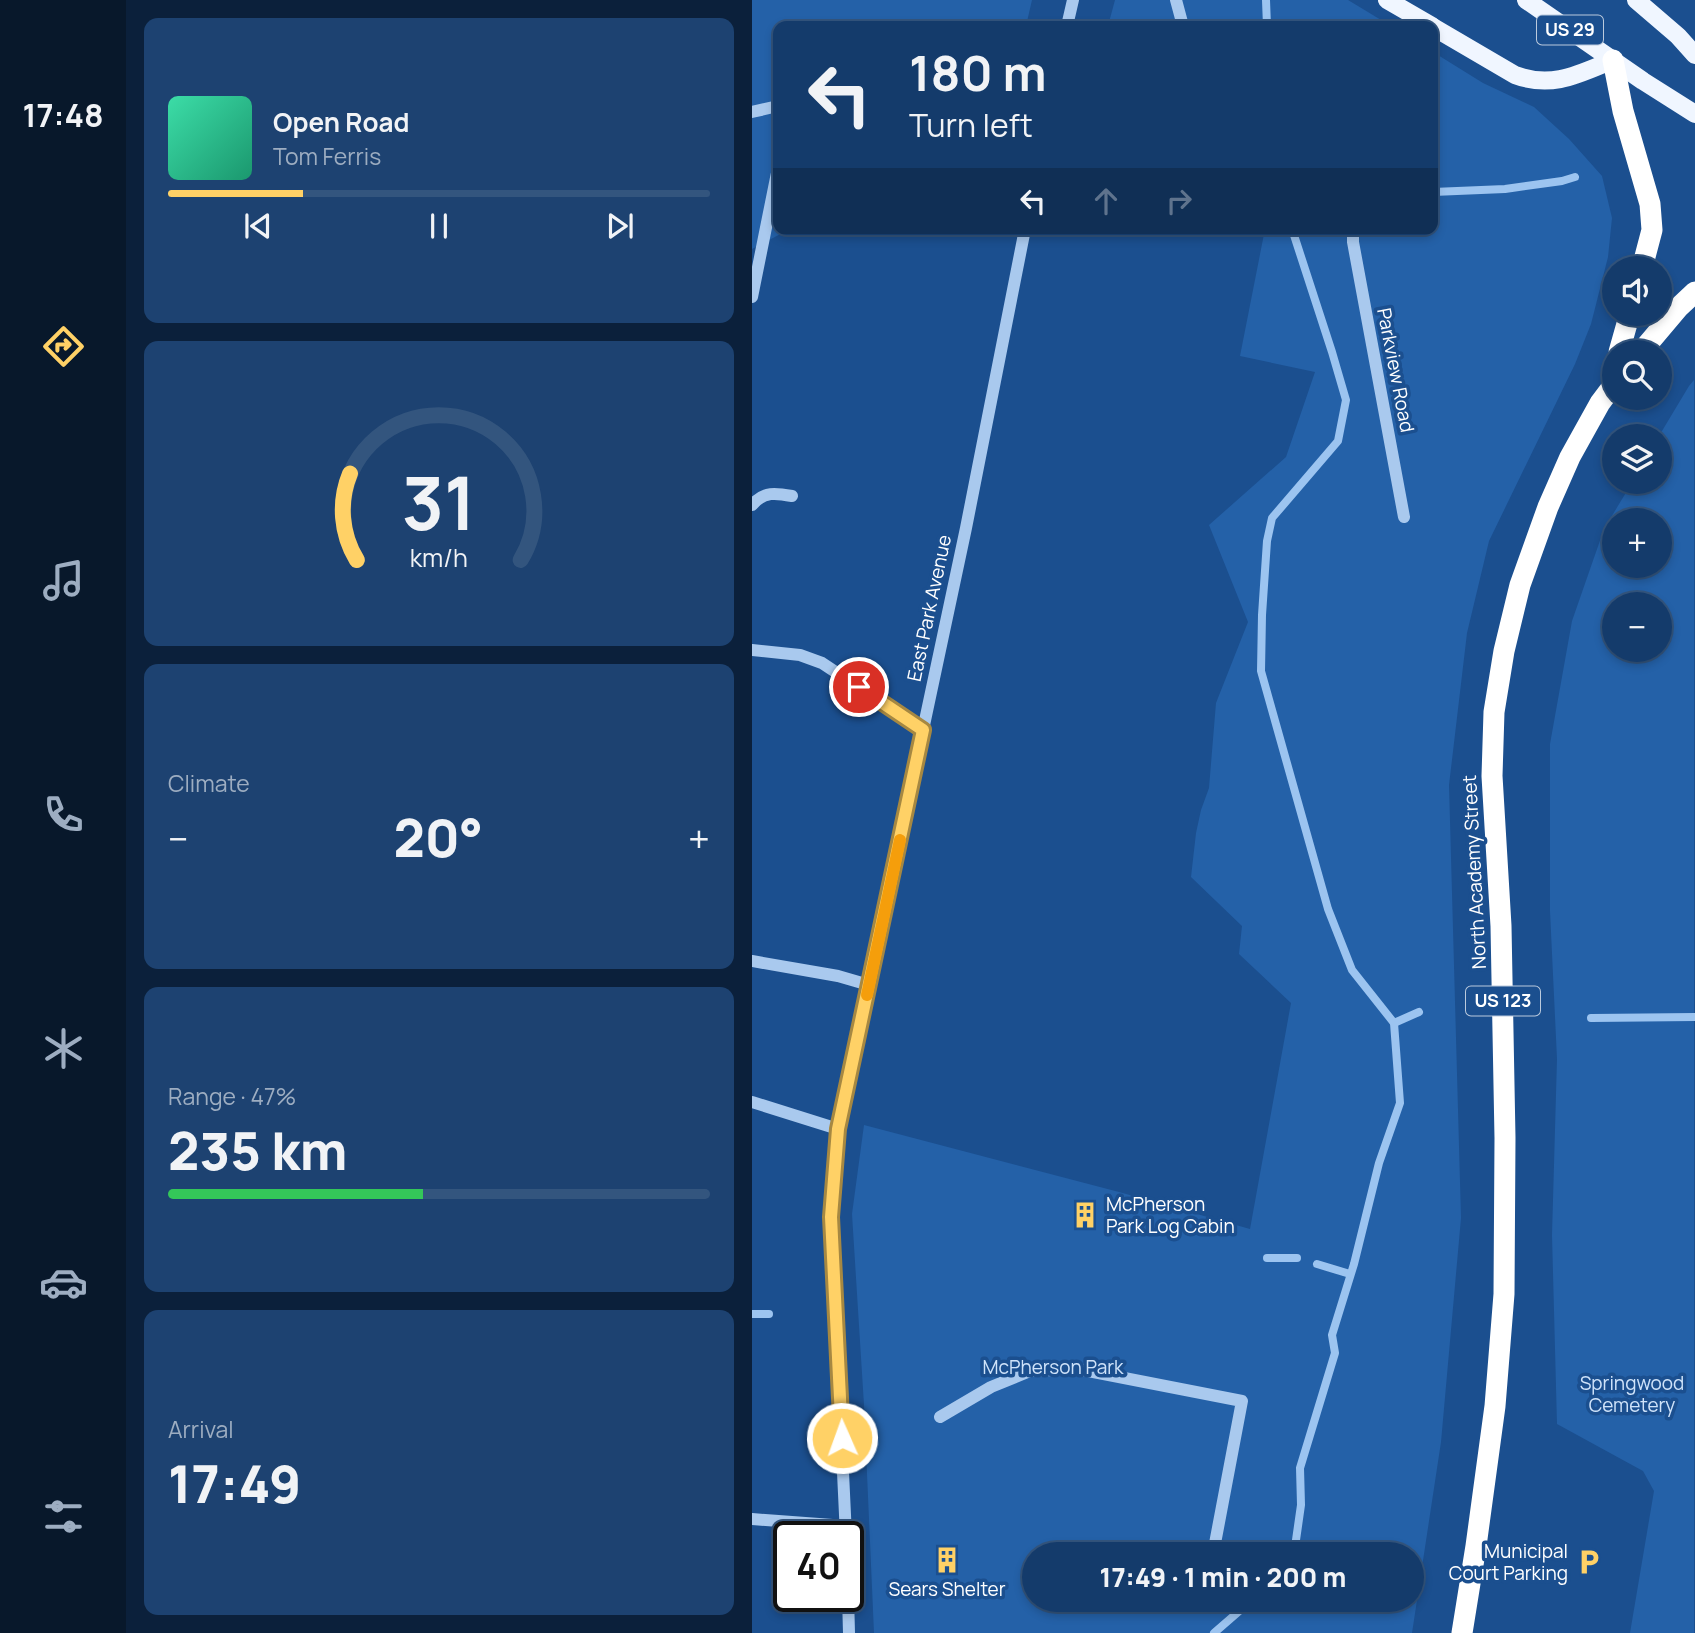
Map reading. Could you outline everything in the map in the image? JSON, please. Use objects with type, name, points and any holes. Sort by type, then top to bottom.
[{"type":"highway","points":[[1613,60],[1623,111],[1650,204],[1652,230],[1645,256]]},
{"type":"highway","points":[[1651,340],[1678,307],[1695,292]]},
{"type":"highway","name":"North Academy Street","points":[[1462,1633],[1493,1419],[1504,1294],[1505,1125],[1501,926],[1492,776],[1494,712],[1504,651],[1520,585],[1569,457],[1602,400]]},
{"type":"main road","points":[[1387,0],[1422,21]]},
{"type":"main road","name":"US 29","points":[[1526,0],[1695,114]]},
{"type":"main road","points":[[1636,0],[1678,36],[1695,55]]},
{"type":"main road","points":[[1438,30],[1515,75],[1529,80],[1564,79],[1613,60]]},
{"type":"street","points":[[1068,21],[1073,0]]},
{"type":"street","points":[[1176,0],[1182,21]]},
{"type":"street","points":[[752,112],[773,107]]},
{"type":"street","points":[[752,297],[773,193]]},
{"type":"street","name":"East Park Avenue","points":[[846,1521],[831,1217],[838,1129],[969,515],[1024,235]]},
{"type":"street","name":"Parkview Road","points":[[1353,235],[1404,517]]},
{"type":"street","points":[[752,505],[757,499],[773,493],[792,496]]},
{"type":"street","points":[[752,650],[800,655],[822,663],[923,730]]},
{"type":"street","points":[[752,961],[838,976],[869,985]]},
{"type":"street","points":[[752,1102],[838,1129]]},
{"type":"street","points":[[940,1417],[991,1387],[1030,1371],[1078,1369],[1242,1401],[1215,1542]]},
{"type":"street","points":[[752,1519],[773,1522]]},
{"type":"street","points":[[848,1612],[849,1633]]},
{"type":"green space","points":[[752,0],[1032,0],[1027,21],[773,21],[773,235],[779,235],[752,249]]},
{"type":"green space","points":[[1115,0],[1348,0],[1383,21],[1109,21]]},
{"type":"green space","name":"McPherson Park","points":[[1438,55],[1483,83],[1534,107],[1569,139],[1602,176],[1612,218],[1608,256],[1602,256],[1602,281],[1591,324],[1575,364],[1489,541],[1467,633],[1449,785],[1461,1218],[1441,1442],[1424,1554],[1424,1542],[1022,1542],[1022,1612],[1415,1612],[1412,1633],[874,1633],[852,1214],[864,1125],[1250,1229],[1291,1003],[1239,954],[1242,926],[1191,877],[1196,833],[1209,788],[1216,703],[1248,622],[1209,525],[1286,457],[1315,372],[1240,356],[1264,235],[1438,235]]},
{"type":"green space","name":"Springwood Cemetery","points":[[1694,380],[1694,1633],[1630,1633],[1654,1491],[1643,1471],[1557,1424],[1552,1235],[1557,1059],[1550,911],[1550,744],[1572,621],[1602,535],[1602,578],[1672,578],[1672,508],[1617,508],[1625,494],[1672,494],[1672,424],[1666,424]]},
{"type":"waterway","points":[[1266,0],[1267,21]]},
{"type":"waterway","points":[[1438,192],[1505,189],[1575,177]]},
{"type":"waterway","points":[[1294,235],[1346,400],[1338,441],[1272,518],[1267,541],[1261,671],[1328,909],[1352,970],[1394,1023],[1400,1103],[1379,1163],[1354,1264],[1332,1335],[1335,1353],[1300,1468],[1301,1505],[1296,1542]]},
{"type":"waterway","points":[[1394,1023],[1419,1012]]},
{"type":"waterway","points":[[1591,1018],[1695,1017]]},
{"type":"waterway","points":[[1267,1258],[1297,1258]]},
{"type":"waterway","points":[[1317,1264],[1350,1274]]},
{"type":"waterway","points":[[752,1314],[769,1314]]},
{"type":"waterway","points":[[1214,1633],[1238,1612]]},
{"type":"slow traffic","points":[[867,995],[900,840]]},
{"type":"place","name":"McPherson Park Log Cabin","points":[[1085,1215]]},
{"type":"place","name":"Sears Shelter","points":[[947,1560]]},
{"type":"place","name":"Municipal Court Parking","points":[[1589,1562]]},
{"type":"route","points":[[842,1438],[831,1217],[838,1129],[923,730],[859,687]]}]
